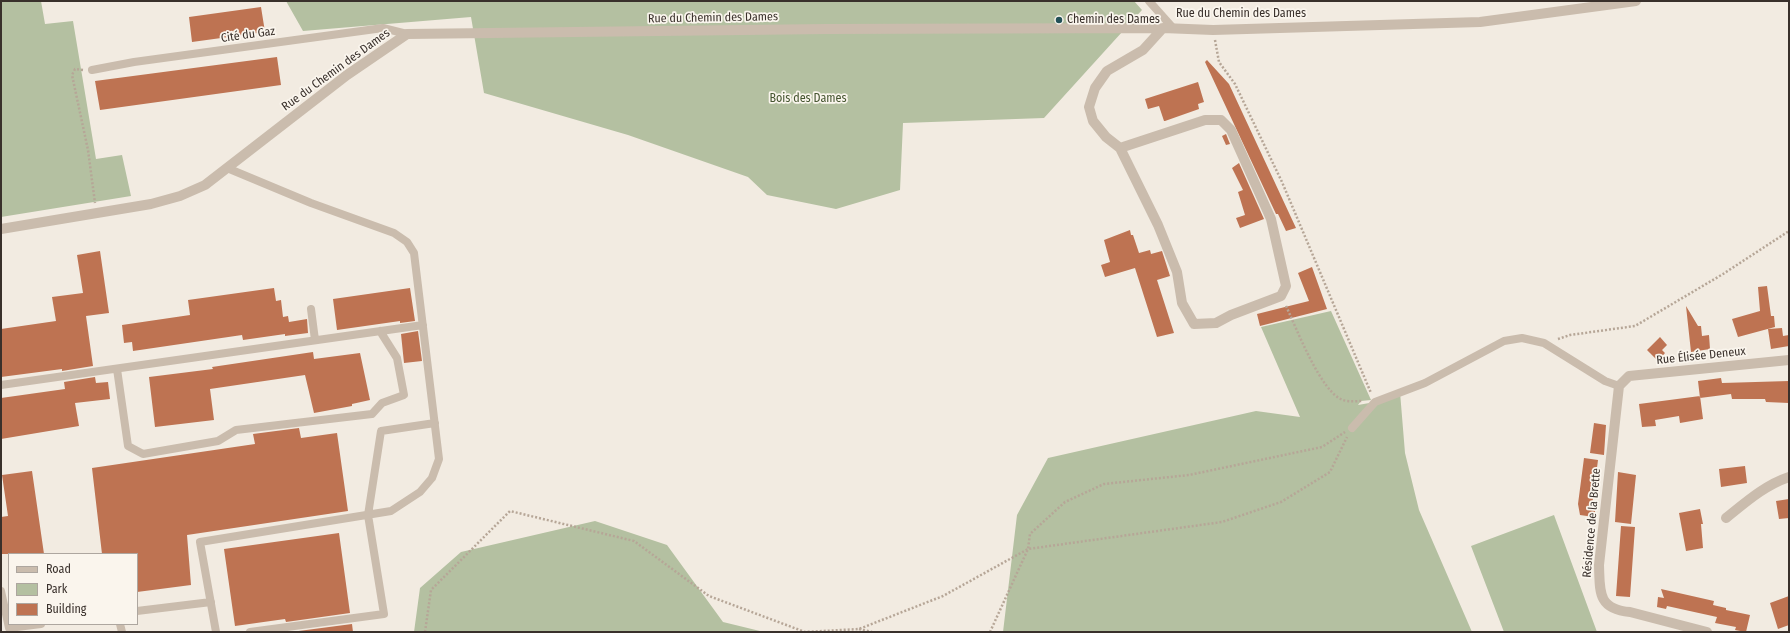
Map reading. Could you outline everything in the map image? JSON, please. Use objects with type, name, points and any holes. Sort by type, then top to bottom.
[{"type":"street","name":"Rue du Chemin des Dames","points":[[1,229],[151,204],[180,196],[205,185],[347,75],[407,34],[835,29],[1168,28],[1213,30],[1480,22],[1636,1]]},
{"type":"street","points":[[1120,148],[1205,120],[1221,120],[1231,130],[1271,219],[1286,286],[1281,296],[1231,314],[1216,323],[1194,324],[1182,303],[1177,272],[1158,225],[1120,148],[1106,137],[1093,121],[1089,107],[1095,88],[1107,71],[1143,50],[1168,28]]},
{"type":"street","name":"Rue Élisée Deneux","points":[[1619,386],[1629,376],[1789,360]]},
{"type":"street","name":"Résidence de la Brette","points":[[1619,386],[1599,565],[1600,594],[1607,605],[1620,611],[1630,612],[1707,632]]},
{"type":"street","points":[[1726,518],[1758,492],[1777,481],[1789,477]]},
{"type":"lane","points":[[1149,1],[1168,28]]},
{"type":"lane","name":"Cité du Gaz","points":[[92,70],[134,62],[383,28],[407,34]]},
{"type":"lane","points":[[216,632],[200,542],[391,511],[420,492],[432,478],[439,459],[414,253],[407,242],[394,233],[312,203],[226,168]]},
{"type":"lane","points":[[311,309],[315,340]]},
{"type":"lane","points":[[1,385],[423,325]]},
{"type":"lane","points":[[117,369],[128,446],[143,454],[218,441],[236,430],[372,414],[382,403],[404,395],[398,358],[380,331]]},
{"type":"lane","points":[[1352,428],[1374,402],[1425,383],[1504,341],[1522,338],[1544,343],[1605,381],[1619,386]]},
{"type":"lane","points":[[250,632],[384,614],[368,515],[381,432],[435,424]]},
{"type":"lane","points":[[1,594],[8,624]]},
{"type":"lane","points":[[138,611],[211,602]]},
{"type":"lane","points":[[8,625],[9,628],[33,625]]},
{"type":"path","points":[[1213,30],[1218,62],[1235,84],[1282,182],[1374,402],[1343,400],[1331,392],[1321,379],[1281,296]]},
{"type":"path","points":[[92,70],[75,69],[72,75],[88,150],[97,213]]},
{"type":"path","points":[[1544,343],[1570,335],[1635,326],[1723,274],[1789,231]]},
{"type":"path","points":[[990,632],[1028,549],[1030,534],[1066,502],[1104,484],[1189,475],[1322,448],[1352,428]]},
{"type":"path","points":[[425,632],[432,590],[510,511],[634,541],[709,596],[805,632],[859,628],[943,596],[1028,549],[1222,522],[1281,502],[1330,472],[1352,428]]},
{"type":"path","points":[[859,628],[872,632]]},
{"type":"green space","points":[[1,1],[41,1],[45,24],[73,21],[96,159],[122,155],[131,196],[1,217]]},
{"type":"green space","name":"Bois des Dames","points":[[286,1],[1134,1],[1142,10],[1044,118],[903,123],[900,190],[836,209],[767,195],[748,177],[628,135],[484,93],[471,17],[303,31]]},
{"type":"green space","points":[[1331,311],[1371,400],[1361,401],[1358,405],[1375,402],[1400,392],[1405,453],[1419,510],[1472,632],[1003,632],[1017,515],[1048,458],[1256,411],[1300,417],[1261,327]]},
{"type":"green space","points":[[1554,515],[1597,632],[1504,632],[1471,546]]},
{"type":"green space","points":[[595,521],[667,545],[723,622],[764,632],[414,632],[420,588],[461,552]]},
{"type":"building","points":[[261,7],[265,32],[192,42],[189,17]]},
{"type":"building","points":[[277,57],[281,85],[100,110],[95,81]]},
{"type":"building","points":[[1207,60],[1229,84],[1296,228],[1286,231],[1278,214],[1276,214],[1205,62]]},
{"type":"building","points":[[1198,82],[1204,102],[1198,104],[1199,109],[1164,121],[1159,106],[1148,109],[1145,99]]},
{"type":"building","points":[[1226,134],[1230,144],[1226,145],[1222,136]]},
{"type":"building","points":[[1239,163],[1264,219],[1240,228],[1236,218],[1245,215],[1238,192],[1243,190],[1232,168]]},
{"type":"building","points":[[1130,230],[1139,253],[1150,250],[1151,254],[1162,251],[1170,276],[1157,280],[1174,333],[1157,337],[1135,268],[1105,277],[1101,265],[1110,262],[1104,240]]},
{"type":"building","points":[[100,251],[109,313],[86,316],[93,366],[62,371],[62,369],[1,377],[1,329],[56,321],[52,297],[83,293],[77,255]]},
{"type":"building","points":[[1312,267],[1327,309],[1260,326],[1257,314],[1309,301],[1298,273]]},
{"type":"building","points":[[1767,286],[1771,316],[1774,316],[1775,327],[1738,337],[1732,319],[1760,311],[1758,287]]},
{"type":"building","points":[[274,288],[276,301],[281,300],[283,317],[288,316],[289,322],[307,319],[308,333],[285,336],[285,334],[243,340],[242,335],[133,351],[132,342],[124,343],[122,325],[190,315],[188,300]]},
{"type":"building","points":[[410,288],[415,321],[400,323],[400,321],[337,330],[333,299]]},
{"type":"building","points":[[1686,306],[1698,326],[1701,326],[1702,336],[1709,335],[1710,349],[1691,352]]},
{"type":"building","points":[[1782,328],[1783,336],[1789,335],[1789,346],[1771,349],[1768,329]]},
{"type":"building","points":[[418,331],[422,361],[404,363],[401,334]]},
{"type":"building","points":[[1660,337],[1667,345],[1662,350],[1665,353],[1658,361],[1647,350]]},
{"type":"building","points":[[313,352],[314,359],[360,353],[370,400],[352,404],[352,406],[314,413],[305,375],[210,389],[214,420],[155,427],[149,377],[213,369],[212,367]]},
{"type":"building","points":[[95,377],[96,383],[108,382],[110,399],[75,403],[79,426],[1,439],[1,398],[65,389],[64,382]]},
{"type":"building","points":[[1721,378],[1722,383],[1789,381],[1789,403],[1766,402],[1765,399],[1732,399],[1731,394],[1700,398],[1698,381]]},
{"type":"building","points":[[1700,396],[1703,419],[1680,423],[1679,416],[1655,420],[1656,426],[1642,427],[1639,404]]},
{"type":"building","points":[[1594,423],[1606,425],[1604,455],[1590,453]]},
{"type":"building","points":[[299,428],[301,438],[337,433],[348,511],[187,535],[191,585],[138,592],[138,553],[102,553],[92,468],[255,444],[253,434]]},
{"type":"building","points":[[1584,458],[1598,460],[1592,506],[1596,506],[1594,517],[1580,515],[1578,504]]},
{"type":"building","points":[[1745,466],[1747,483],[1721,487],[1719,469]]},
{"type":"building","points":[[32,471],[44,553],[1,554],[1,517],[8,516],[2,475]]},
{"type":"building","points":[[1618,472],[1636,475],[1631,524],[1615,522]]},
{"type":"building","points":[[1789,499],[1789,518],[1779,519],[1776,501]]},
{"type":"building","points":[[1700,509],[1703,524],[1701,524],[1703,548],[1686,551],[1679,513]]},
{"type":"building","points":[[1621,526],[1635,527],[1630,597],[1616,596]]},
{"type":"building","points":[[339,533],[350,613],[286,622],[285,619],[235,626],[224,549]]},
{"type":"building","points":[[1661,589],[1714,601],[1713,605],[1726,608],[1726,610],[1750,615],[1746,632],[1735,630],[1736,627],[1715,623],[1717,617],[1667,606],[1666,609],[1657,607],[1658,597],[1664,598]]},
{"type":"building","points":[[1789,596],[1789,625],[1778,629],[1770,603]]},
{"type":"building","points":[[352,624],[353,632],[291,632]]},
{"type":"place","name":"Chemin des Dames","points":[[1059,20]]}]
